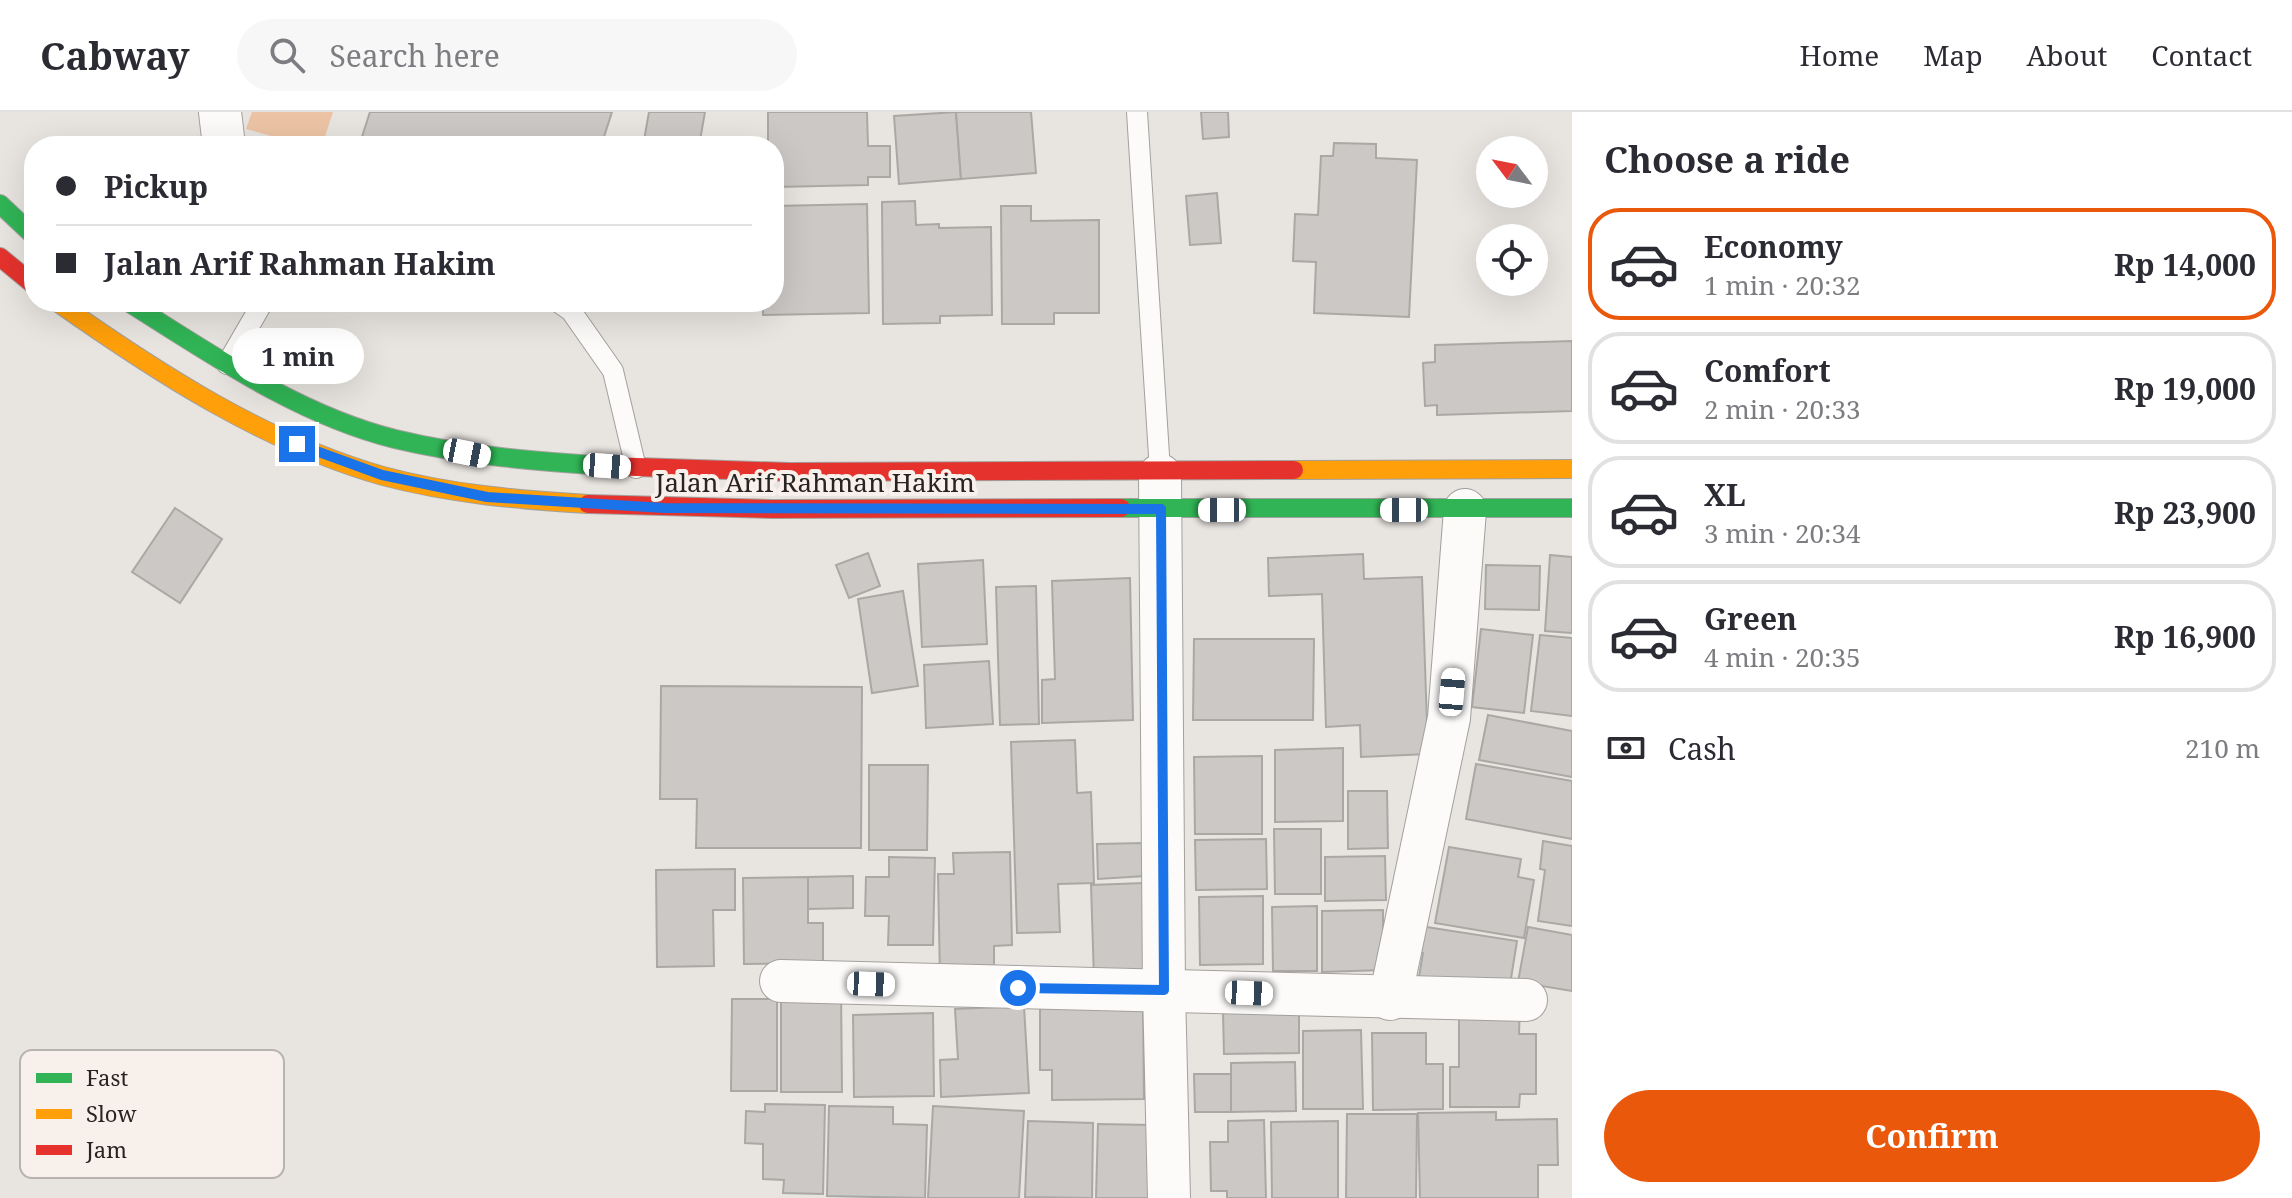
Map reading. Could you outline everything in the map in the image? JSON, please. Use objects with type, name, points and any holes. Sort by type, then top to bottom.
[{"type":"main road","points":[[0,204],[24,227]]},
{"type":"main road","points":[[0,257],[24,277]]},
{"type":"main road","name":"Jalan Arif Rahman Hakim","points":[[71,312],[123,349],[214,403],[297,444],[382,475],[487,497],[664,508],[1161,490],[1572,469]]},
{"type":"main road","name":"Jalan Arif Rahman Hakim","points":[[157,312],[227,364],[312,409],[392,438],[492,458],[636,468],[789,472],[1161,490],[1465,510],[1572,508]]},
{"type":"street","points":[[220,112],[223,136]]},
{"type":"street","points":[[1161,490],[1164,990],[1169,1198]]},
{"type":"street","points":[[1390,999],[1449,718],[1465,510]]},
{"type":"street","points":[[781,981],[1390,999],[1526,1000]]},
{"type":"lane","points":[[1137,112],[1161,490]]},
{"type":"lane","points":[[227,364],[257,312]]},
{"type":"lane","points":[[572,312],[613,371],[636,468]]},
{"type":"shaded area","points":[[252,112],[333,112],[325,136],[271,136],[246,129]]},
{"type":"building","points":[[370,112],[612,112],[604,136],[362,136]]},
{"type":"building","points":[[649,112],[705,112],[701,136],[645,136]]},
{"type":"building","points":[[768,112],[867,112],[868,146],[890,146],[890,177],[868,177],[868,185],[784,187],[784,136],[768,136]]},
{"type":"building","points":[[956,112],[961,179],[899,184],[894,116]]},
{"type":"building","points":[[956,112],[1031,112],[1036,173],[961,179]]},
{"type":"building","points":[[1201,112],[1228,112],[1229,137],[1203,139]]},
{"type":"building","points":[[1334,143],[1376,144],[1376,158],[1417,160],[1409,317],[1314,313],[1316,262],[1293,261],[1295,214],[1318,215],[1321,156],[1333,156]]},
{"type":"building","points":[[1217,193],[1221,243],[1190,245],[1186,196]]},
{"type":"building","points":[[915,201],[916,225],[991,227],[992,315],[940,316],[940,323],[883,324],[882,202]]},
{"type":"building","points":[[867,204],[869,313],[763,315],[763,312],[784,312],[784,206]]},
{"type":"building","points":[[1001,206],[1031,206],[1031,221],[1099,220],[1099,313],[1054,313],[1054,324],[1002,324]]},
{"type":"building","points":[[1572,341],[1572,411],[1437,415],[1437,405],[1425,406],[1423,363],[1435,362],[1435,345]]},
{"type":"building","points":[[175,508],[222,539],[180,603],[132,572]]},
{"type":"building","points":[[868,553],[880,586],[849,598],[836,565]]},
{"type":"building","points":[[1363,554],[1364,579],[1422,577],[1428,754],[1361,757],[1360,725],[1326,727],[1322,594],[1269,596],[1268,558]]},
{"type":"building","points":[[1550,555],[1572,557],[1572,633],[1545,631]]},
{"type":"building","points":[[983,560],[987,644],[922,647],[918,564]]},
{"type":"building","points":[[1486,565],[1540,566],[1539,610],[1485,609]]},
{"type":"building","points":[[1130,578],[1133,720],[1042,723],[1042,680],[1055,679],[1052,581]]},
{"type":"building","points":[[1036,586],[1039,724],[1000,725],[996,587]]},
{"type":"building","points":[[903,591],[918,686],[872,693],[858,599]]},
{"type":"building","points":[[1481,629],[1533,635],[1524,713],[1472,707]]},
{"type":"building","points":[[1540,635],[1572,638],[1572,716],[1531,711]]},
{"type":"building","points":[[1194,639],[1314,639],[1313,720],[1193,720]]},
{"type":"building","points":[[989,661],[993,724],[926,728],[924,665]]},
{"type":"building","points":[[661,686],[862,687],[861,848],[696,848],[697,799],[660,799]]},
{"type":"building","points":[[1488,715],[1572,731],[1572,777],[1479,760]]},
{"type":"building","points":[[1075,740],[1077,793],[1091,792],[1094,883],[1058,884],[1060,932],[1017,933],[1011,742]]},
{"type":"building","points":[[1343,748],[1343,821],[1275,822],[1275,750]]},
{"type":"building","points":[[1262,756],[1262,834],[1195,834],[1194,757]]},
{"type":"building","points":[[1476,764],[1572,781],[1572,839],[1466,819]]},
{"type":"building","points":[[869,765],[928,765],[927,850],[869,850]]},
{"type":"building","points":[[1348,791],[1387,791],[1388,848],[1348,849]]},
{"type":"building","points":[[1274,829],[1321,829],[1321,894],[1275,894]]},
{"type":"building","points":[[1266,839],[1267,889],[1196,890],[1195,840]]},
{"type":"building","points":[[1543,841],[1572,846],[1572,926],[1538,921],[1545,870],[1540,869]]},
{"type":"building","points":[[1144,843],[1145,876],[1098,879],[1097,844]]},
{"type":"building","points":[[1449,847],[1521,859],[1518,877],[1534,880],[1524,938],[1435,923]]},
{"type":"building","points":[[1010,852],[1012,945],[994,946],[994,977],[940,978],[938,874],[954,874],[953,853]]},
{"type":"building","points":[[1385,856],[1386,900],[1325,901],[1325,857]]},
{"type":"building","points":[[889,857],[935,858],[933,945],[888,945],[889,916],[865,916],[866,877],[889,877]]},
{"type":"building","points":[[735,869],[735,910],[713,910],[714,966],[657,967],[656,870]]},
{"type":"building","points":[[853,876],[853,908],[808,909],[808,877]]},
{"type":"building","points":[[808,877],[808,923],[823,923],[823,963],[744,964],[743,878]]},
{"type":"building","points":[[1144,883],[1146,977],[1094,979],[1091,885]]},
{"type":"building","points":[[1263,896],[1263,964],[1200,965],[1199,897]]},
{"type":"building","points":[[1317,906],[1317,971],[1273,971],[1272,907]]},
{"type":"building","points":[[1383,910],[1383,970],[1322,972],[1322,911]]},
{"type":"building","points":[[1420,926],[1517,941],[1509,991],[1419,977],[1423,953],[1416,952]]},
{"type":"building","points":[[1528,927],[1572,935],[1572,991],[1518,982]]},
{"type":"building","points":[[841,990],[842,1092],[781,1092],[781,991]]},
{"type":"building","points":[[1040,994],[1143,1007],[1144,1099],[1052,1100],[1052,1070],[1040,1070]]},
{"type":"building","points":[[732,999],[777,999],[777,1091],[731,1091]]},
{"type":"building","points":[[1520,1005],[1519,1034],[1536,1034],[1536,1094],[1520,1094],[1519,1107],[1450,1107],[1450,1067],[1459,1067],[1459,1006]]},
{"type":"building","points":[[1024,1006],[1029,1093],[941,1097],[940,1060],[958,1059],[955,1009]]},
{"type":"building","points":[[1299,1012],[1299,1053],[1224,1054],[1223,1013]]},
{"type":"building","points":[[933,1013],[934,1096],[854,1097],[853,1015]]},
{"type":"building","points":[[1361,1030],[1363,1109],[1303,1109],[1303,1031]]},
{"type":"building","points":[[1372,1033],[1426,1033],[1426,1064],[1443,1064],[1443,1109],[1373,1110]]},
{"type":"building","points":[[1295,1062],[1296,1111],[1231,1112],[1231,1063]]},
{"type":"building","points":[[1194,1074],[1231,1074],[1231,1112],[1195,1112]]},
{"type":"building","points":[[765,1104],[825,1105],[823,1194],[783,1193],[784,1180],[763,1179],[763,1144],[745,1143],[746,1111],[765,1112]]},
{"type":"building","points":[[829,1106],[893,1107],[893,1124],[927,1125],[925,1198],[827,1196]]},
{"type":"building","points":[[933,1106],[1024,1111],[1019,1198],[928,1198]]},
{"type":"building","points":[[1496,1112],[1496,1120],[1557,1119],[1558,1165],[1538,1165],[1538,1198],[1420,1198],[1418,1113]]},
{"type":"building","points":[[1347,1114],[1417,1114],[1416,1198],[1346,1198]]},
{"type":"building","points":[[1264,1120],[1266,1198],[1227,1198],[1227,1191],[1211,1191],[1210,1142],[1228,1142],[1228,1121]]},
{"type":"building","points":[[1028,1121],[1093,1123],[1092,1198],[1025,1197]]},
{"type":"building","points":[[1338,1121],[1338,1198],[1272,1198],[1271,1122]]},
{"type":"building","points":[[1098,1124],[1151,1125],[1150,1198],[1096,1198]]},
{"type":"traffic: fast","points":[[0,204],[24,227]]},
{"type":"traffic: fast","points":[[144,312],[256,381],[324,415],[359,428],[421,445],[474,454],[607,466]]},
{"type":"traffic: fast","points":[[1121,508],[1572,508]]},
{"type":"traffic: slow","points":[[72,312],[213,403],[254,425],[339,462],[383,476],[459,492],[588,504]]},
{"type":"traffic: slow","points":[[1294,470],[1572,469]]},
{"type":"traffic: jam","points":[[0,257],[24,277]]},
{"type":"traffic: jam","points":[[607,466],[789,472],[1294,470]]},
{"type":"traffic: jam","points":[[588,504],[772,509],[1121,508]]},
{"type":"route","points":[[297,444],[382,475],[487,497],[664,508],[1161,509],[1164,990],[1018,988]]}]
